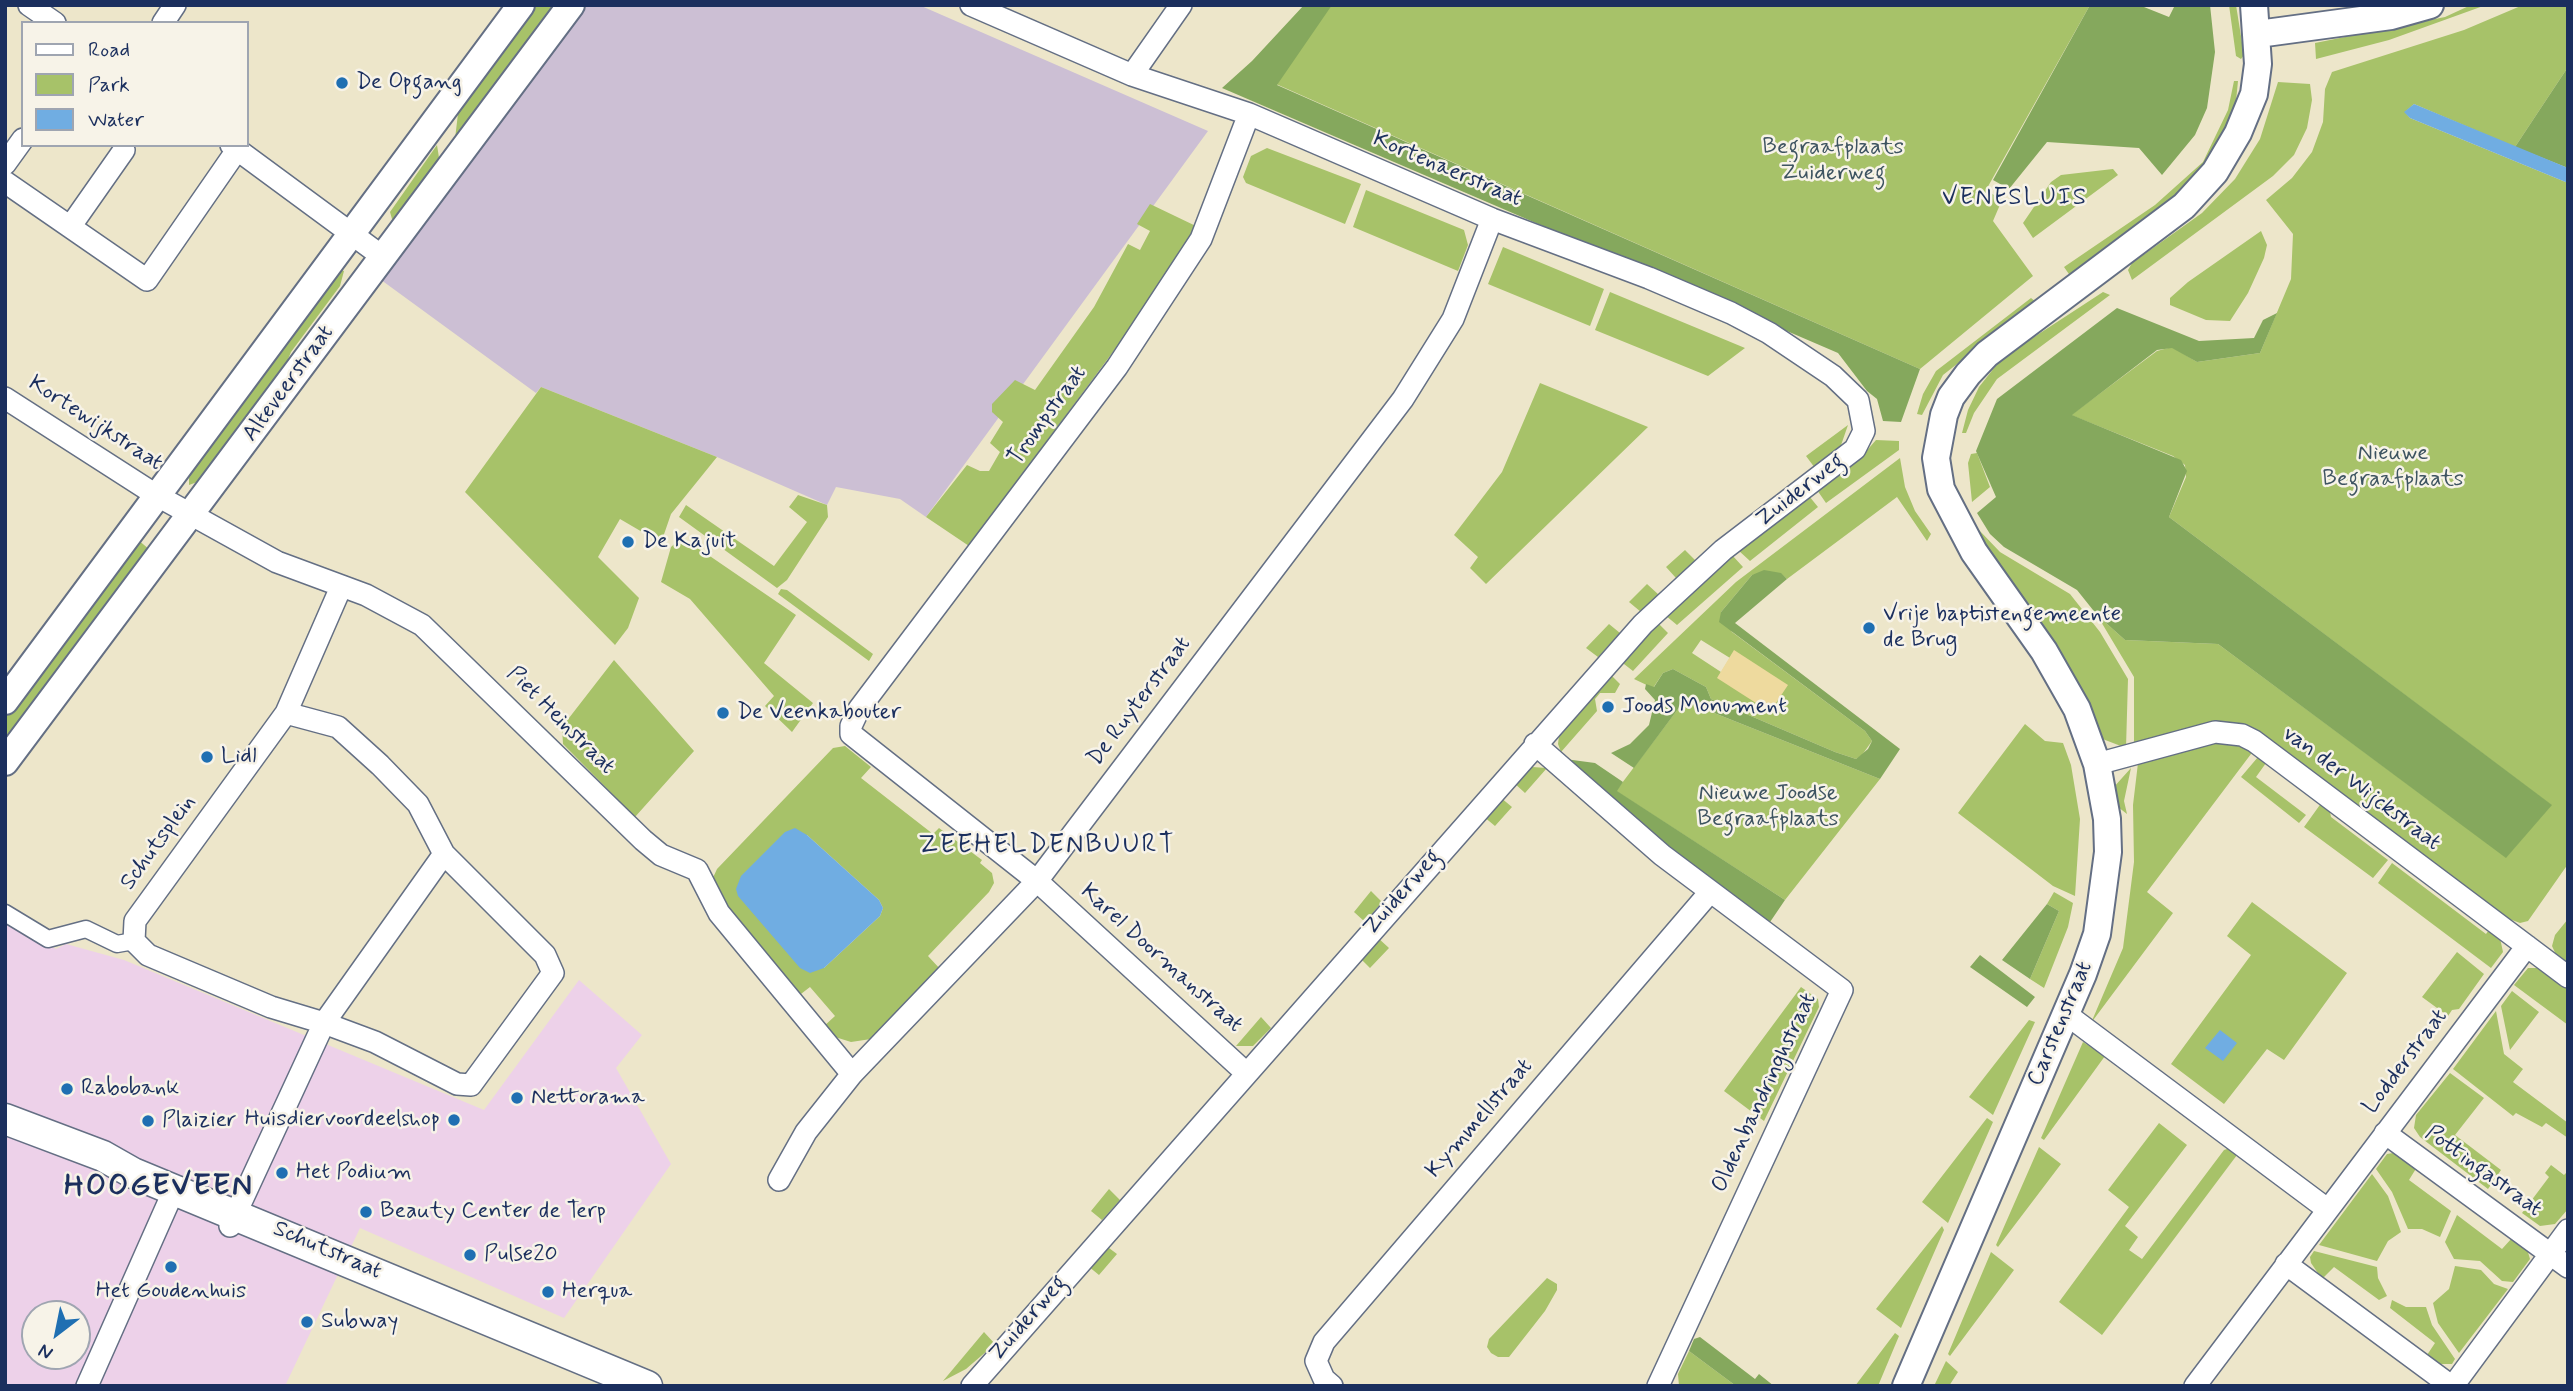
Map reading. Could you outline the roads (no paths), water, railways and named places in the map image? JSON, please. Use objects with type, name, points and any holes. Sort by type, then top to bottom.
[{"type":"main road","name":"Schutstraat","points":[[5,1118],[103,1156],[133,1173],[168,1205]]},
{"type":"main road","name":"Schutstraat","points":[[5,1134],[168,1205],[233,1220],[647,1386]]},
{"type":"main road","name":"Schutstraat","points":[[233,1220],[602,1386]]},
{"type":"street","points":[[29,5],[52,21]]},
{"type":"street","points":[[164,21],[175,5]]},
{"type":"street","name":"Alteveerstraat","points":[[5,701],[520,5]]},
{"type":"street","name":"Alteveerstraat","points":[[5,762],[571,5]]},
{"type":"street","name":"Kortenaerstraat","points":[[971,5],[1132,75],[1249,114],[1492,219],[1649,278],[1769,333],[1833,376],[1858,400],[1864,431]]},
{"type":"street","points":[[1132,75],[1181,5]]},
{"type":"street","points":[[2254,5],[2258,34],[2391,16],[2430,5]]},
{"type":"street","name":"Carstenstraat","points":[[1906,1386],[2075,1021],[2097,934],[2106,876],[2107,819],[2096,764],[2077,709],[2044,651],[1974,552],[1941,489],[1936,458],[1944,415],[1951,397],[1968,373],[1987,354],[2107,266],[2202,190],[2229,150],[2245,119],[2258,79],[2258,34]]},
{"type":"street","name":"Trompstraat","points":[[851,726],[859,709],[1117,367],[1200,239],[1249,114]]},
{"type":"street","points":[[5,164],[21,142]]},
{"type":"street","points":[[5,182],[147,280],[234,147],[383,257]]},
{"type":"street","points":[[71,227],[124,150]]},
{"type":"street","name":"De Ruyterstraat","points":[[779,1180],[806,1132],[852,1074],[1037,881],[1403,399],[1453,319],[1492,219]]},
{"type":"street","name":"Kortewijkstraat","points":[[5,398],[156,495]]},
{"type":"street","name":"Zuiderweg","points":[[972,1386],[1245,1072],[1535,744],[1662,605],[1723,550],[1855,449],[1864,431]]},
{"type":"street","name":"Piet Heinstraat","points":[[156,495],[193,513],[277,562],[398,610],[422,625],[643,840],[662,855],[697,870],[719,913],[852,1074]]},
{"type":"street","name":"Schutsplein","points":[[134,941],[135,921],[286,713],[341,587]]},
{"type":"street","points":[[5,913],[48,939],[86,929],[117,944],[134,941],[148,955],[181,970],[271,1007],[375,1042],[457,1084],[471,1085],[553,973],[545,955],[444,854],[418,804],[372,758],[338,727],[286,713]]},
{"type":"street","name":"Karel Doormanstraat","points":[[851,726],[851,734],[1037,881],[1245,1072]]},
{"type":"street","name":"van der Wijckstraat","points":[[2096,764],[2215,732],[2242,735],[2254,741],[2568,976]]},
{"type":"street","name":"Oldenbandringhstraat","points":[[1535,744],[1615,817],[1842,990],[1658,1386]]},
{"type":"street","points":[[233,1220],[324,1023],[444,854]]},
{"type":"street","name":"Kymmellstraat","points":[[1332,1386],[1324,1379],[1316,1360],[1324,1342],[1710,891]]},
{"type":"street","name":"Lodderstraat","points":[[2195,1386],[2527,946]]},
{"type":"street","points":[[2075,1021],[2327,1209]]},
{"type":"street","name":"Pottingastraat","points":[[2385,1133],[2550,1253]]},
{"type":"street","points":[[87,1386],[168,1205]]},
{"type":"street","name":"Pottingastraat","points":[[2452,1386],[2568,1230]]},
{"type":"street","points":[[2550,1253],[2568,1267]]},
{"type":"street","points":[[2286,1264],[2452,1386]]},
{"type":"water","points":[[2414,104],[2568,168],[2568,183],[2410,118],[2404,112]]},
{"type":"water","points":[[795,828],[807,835],[879,900],[883,908],[880,916],[824,968],[810,973],[800,968],[738,896],[736,889],[741,876],[785,832]]},
{"type":"water","points":[[2220,1030],[2237,1043],[2223,1061],[2205,1048]]},
{"type":"place","name":"De Opgang","points":[[342,83]]},
{"type":"place","name":"De Kajuit","points":[[628,542]]},
{"type":"place","name":"Vrije baptistengemeente de Brug","points":[[1869,628]]},
{"type":"place","name":"Joods Monument","points":[[1608,707]]},
{"type":"place","name":"De Veenkabouter","points":[[723,713]]},
{"type":"place","name":"Lidl","points":[[207,757]]},
{"type":"place","name":"Rabobank","points":[[67,1089]]},
{"type":"place","name":"Nettorama","points":[[517,1098]]},
{"type":"place","name":"Huisdiervoordeelshop","points":[[454,1120]]},
{"type":"place","name":"Plaizier","points":[[148,1121]]},
{"type":"place","name":"Het Podium","points":[[282,1173]]},
{"type":"place","name":"Beauty Center de Terp","points":[[366,1212]]},
{"type":"place","name":"Pulse20","points":[[470,1255]]},
{"type":"place","name":"Het Goudenhuis","points":[[171,1267]]},
{"type":"place","name":"Herqua","points":[[548,1292]]},
{"type":"place","name":"Subway","points":[[307,1322]]},
{"type":"district","name":"VENESLUIS","points":[[2015,199]]},
{"type":"district","name":"ZEEHELDENBUURT","points":[[1047,847]]},
{"type":"district","name":"HOOGEVEEN","points":[[159,1188]]},
{"type":"park label","name":"Begraafplaats Zuiderweg","points":[[1833,161]]},
{"type":"park label","name":"Nieuwe Begraafplaats","points":[[2393,467]]},
{"type":"park label","name":"Nieuwe Joodse Begraafplaats","points":[[1768,807]]}]
